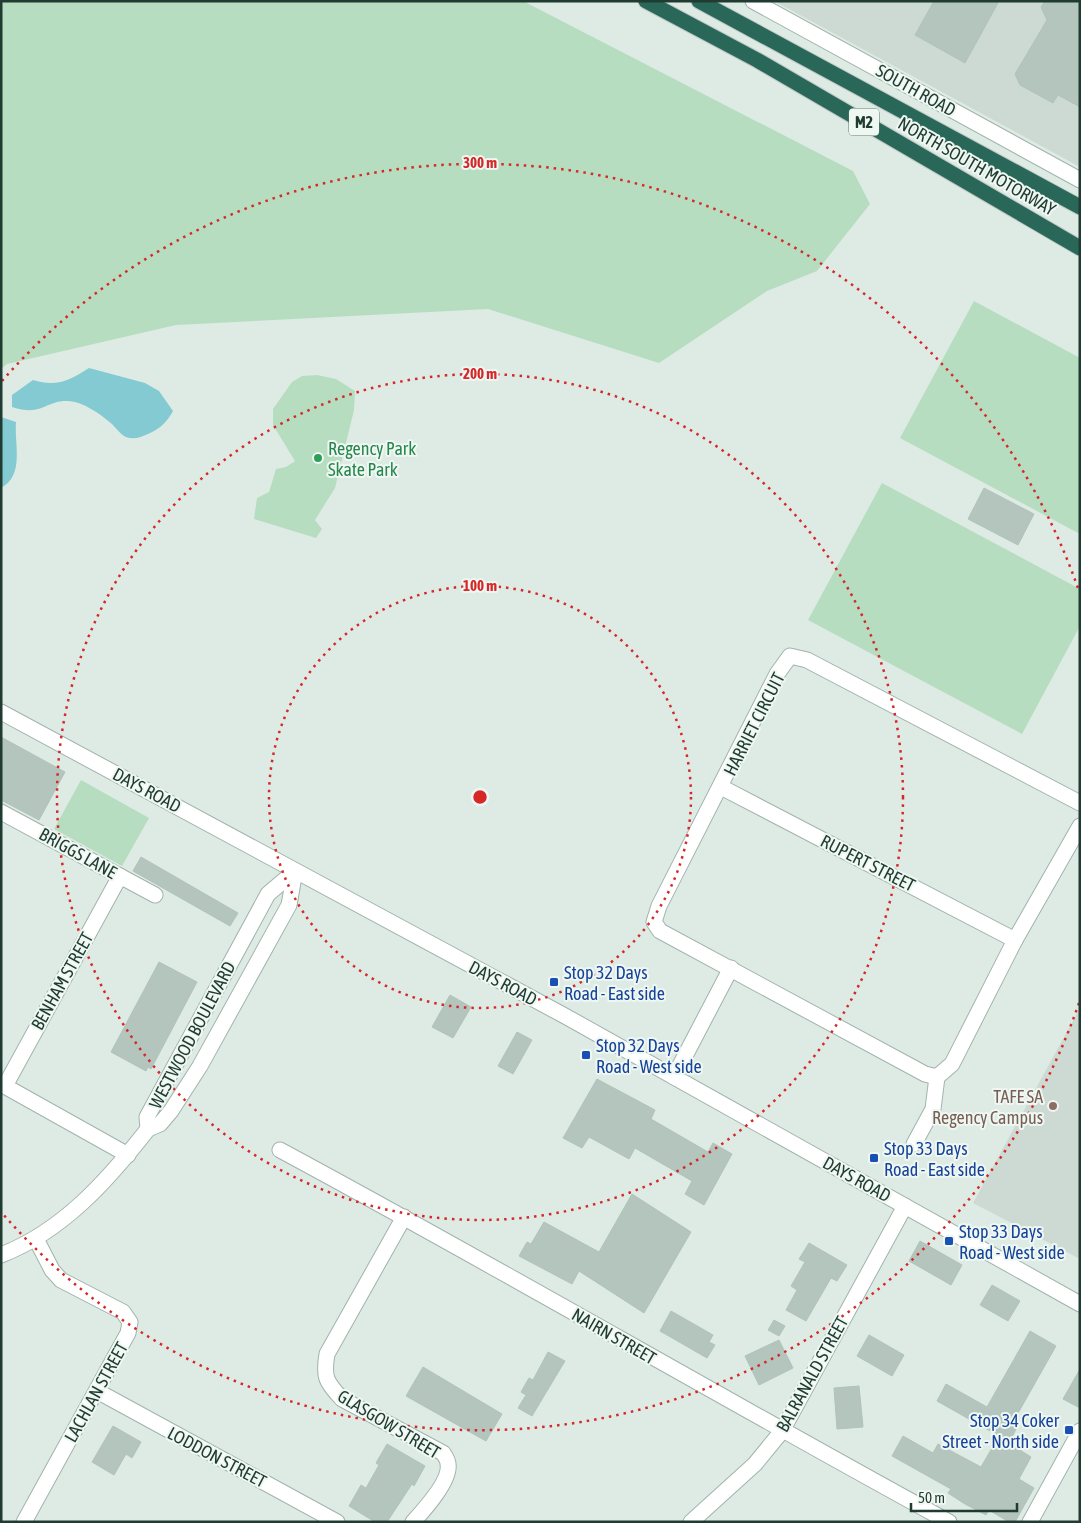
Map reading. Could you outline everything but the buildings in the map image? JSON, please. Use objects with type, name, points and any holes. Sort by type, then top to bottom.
[{"type":"highway","name":"NORTH SOUTH MOTORWAY","points":[[646,1],[758,60],[1080,248]]},
{"type":"highway","name":"NORTH SOUTH MOTORWAY","points":[[699,1],[1080,207]]},
{"type":"street","name":"SOUTH ROAD","points":[[753,1],[1080,180]]},
{"type":"street","name":"HARRIET CIRCUIT","points":[[937,1078],[925,1074],[660,931],[654,922],[659,906],[722,787],[777,674],[790,656],[807,660],[1076,799],[1080,803]]},
{"type":"street","name":"DAYS ROAD","points":[[1,712],[674,1077],[1080,1304]]},
{"type":"street","name":"RUPERT STREET","points":[[722,787],[1015,940]]},
{"type":"street","name":"BRIGGS LANE","points":[[2,812],[155,895]]},
{"type":"street","points":[[914,1144],[933,1109],[937,1078],[952,1064],[1015,940],[1080,826]]},
{"type":"street","name":"WESTWOOD BOULEVARD","points":[[295,871],[289,905],[191,1081],[160,1124],[148,1129],[147,1117],[268,894],[295,871]]},
{"type":"street","name":"BENHAM STREET","points":[[3,1085],[120,876]]},
{"type":"street","points":[[249,929],[264,934],[269,942]]},
{"type":"street","points":[[674,1077],[731,968]]},
{"type":"street","points":[[3,1085],[128,1155]]},
{"type":"street","points":[[1,1255],[36,1239],[90,1197],[128,1155],[148,1129]]},
{"type":"street","name":"NAIRN STREET","points":[[280,1150],[404,1217],[782,1431],[950,1522]]},
{"type":"street","name":"BALRANALD STREET","points":[[691,1522],[755,1464],[782,1431],[905,1206]]},
{"type":"street","name":"GLASGOW STREET","points":[[404,1217],[328,1354],[324,1373],[330,1386],[342,1399],[443,1453],[448,1462],[447,1475],[426,1508],[413,1522]]},
{"type":"street","name":"LACHLAN STREET","points":[[24,1522],[128,1333],[130,1322],[124,1312],[61,1280],[52,1270],[36,1239]]},
{"type":"street","name":"LODDON STREET","points":[[97,1391],[337,1522]]},
{"type":"street","points":[[1030,1522],[1080,1431]]},
{"type":"shaded area","points":[[774,1],[1080,1],[1080,167]]},
{"type":"shaded area","name":"TAFE SA Regency Campus","points":[[1080,1008],[1080,1259],[973,1203]]},
{"type":"green space","points":[[1,1],[523,1],[853,171],[870,204],[817,271],[767,291],[659,363],[488,309],[176,325],[7,364],[1,369]]},
{"type":"green space","points":[[974,301],[1080,358],[1080,534],[900,438]]},
{"type":"green space","name":"Regency Park Skate Park","points":[[317,375],[336,379],[355,391],[354,410],[335,488],[315,520],[322,529],[316,538],[254,519],[257,498],[269,492],[276,469],[286,467],[295,461],[273,425],[273,409],[292,382],[302,376]]},
{"type":"green space","points":[[882,483],[1080,589],[1080,626],[1022,734],[808,620]]},
{"type":"green space","points":[[81,780],[149,818],[122,866],[54,829]]},
{"type":"water","points":[[89,368],[145,383],[159,391],[173,411],[166,422],[156,430],[137,438],[132,438],[122,435],[112,424],[86,406],[74,402],[60,401],[31,410],[12,407],[12,395],[33,380],[49,383],[62,382]]},
{"type":"water","points":[[1,417],[16,422],[17,458],[13,475],[1,488]]},
{"type":"place","name":"Regency Park Skate Park","points":[[318,458]]},
{"type":"place","name":"Stop 32 Days Road - East side","points":[[554,982]]},
{"type":"place","name":"Stop 32 Days Road - West side","points":[[586,1055]]},
{"type":"place","name":"TAFE SA Regency Campus","points":[[1053,1106]]},
{"type":"place","name":"Stop 33 Days Road - East side","points":[[874,1158]]},
{"type":"place","name":"Stop 33 Days Road - West side","points":[[949,1241]]},
{"type":"place","name":"Stop 34 Coker Street - North side","points":[[1069,1430]]}]
